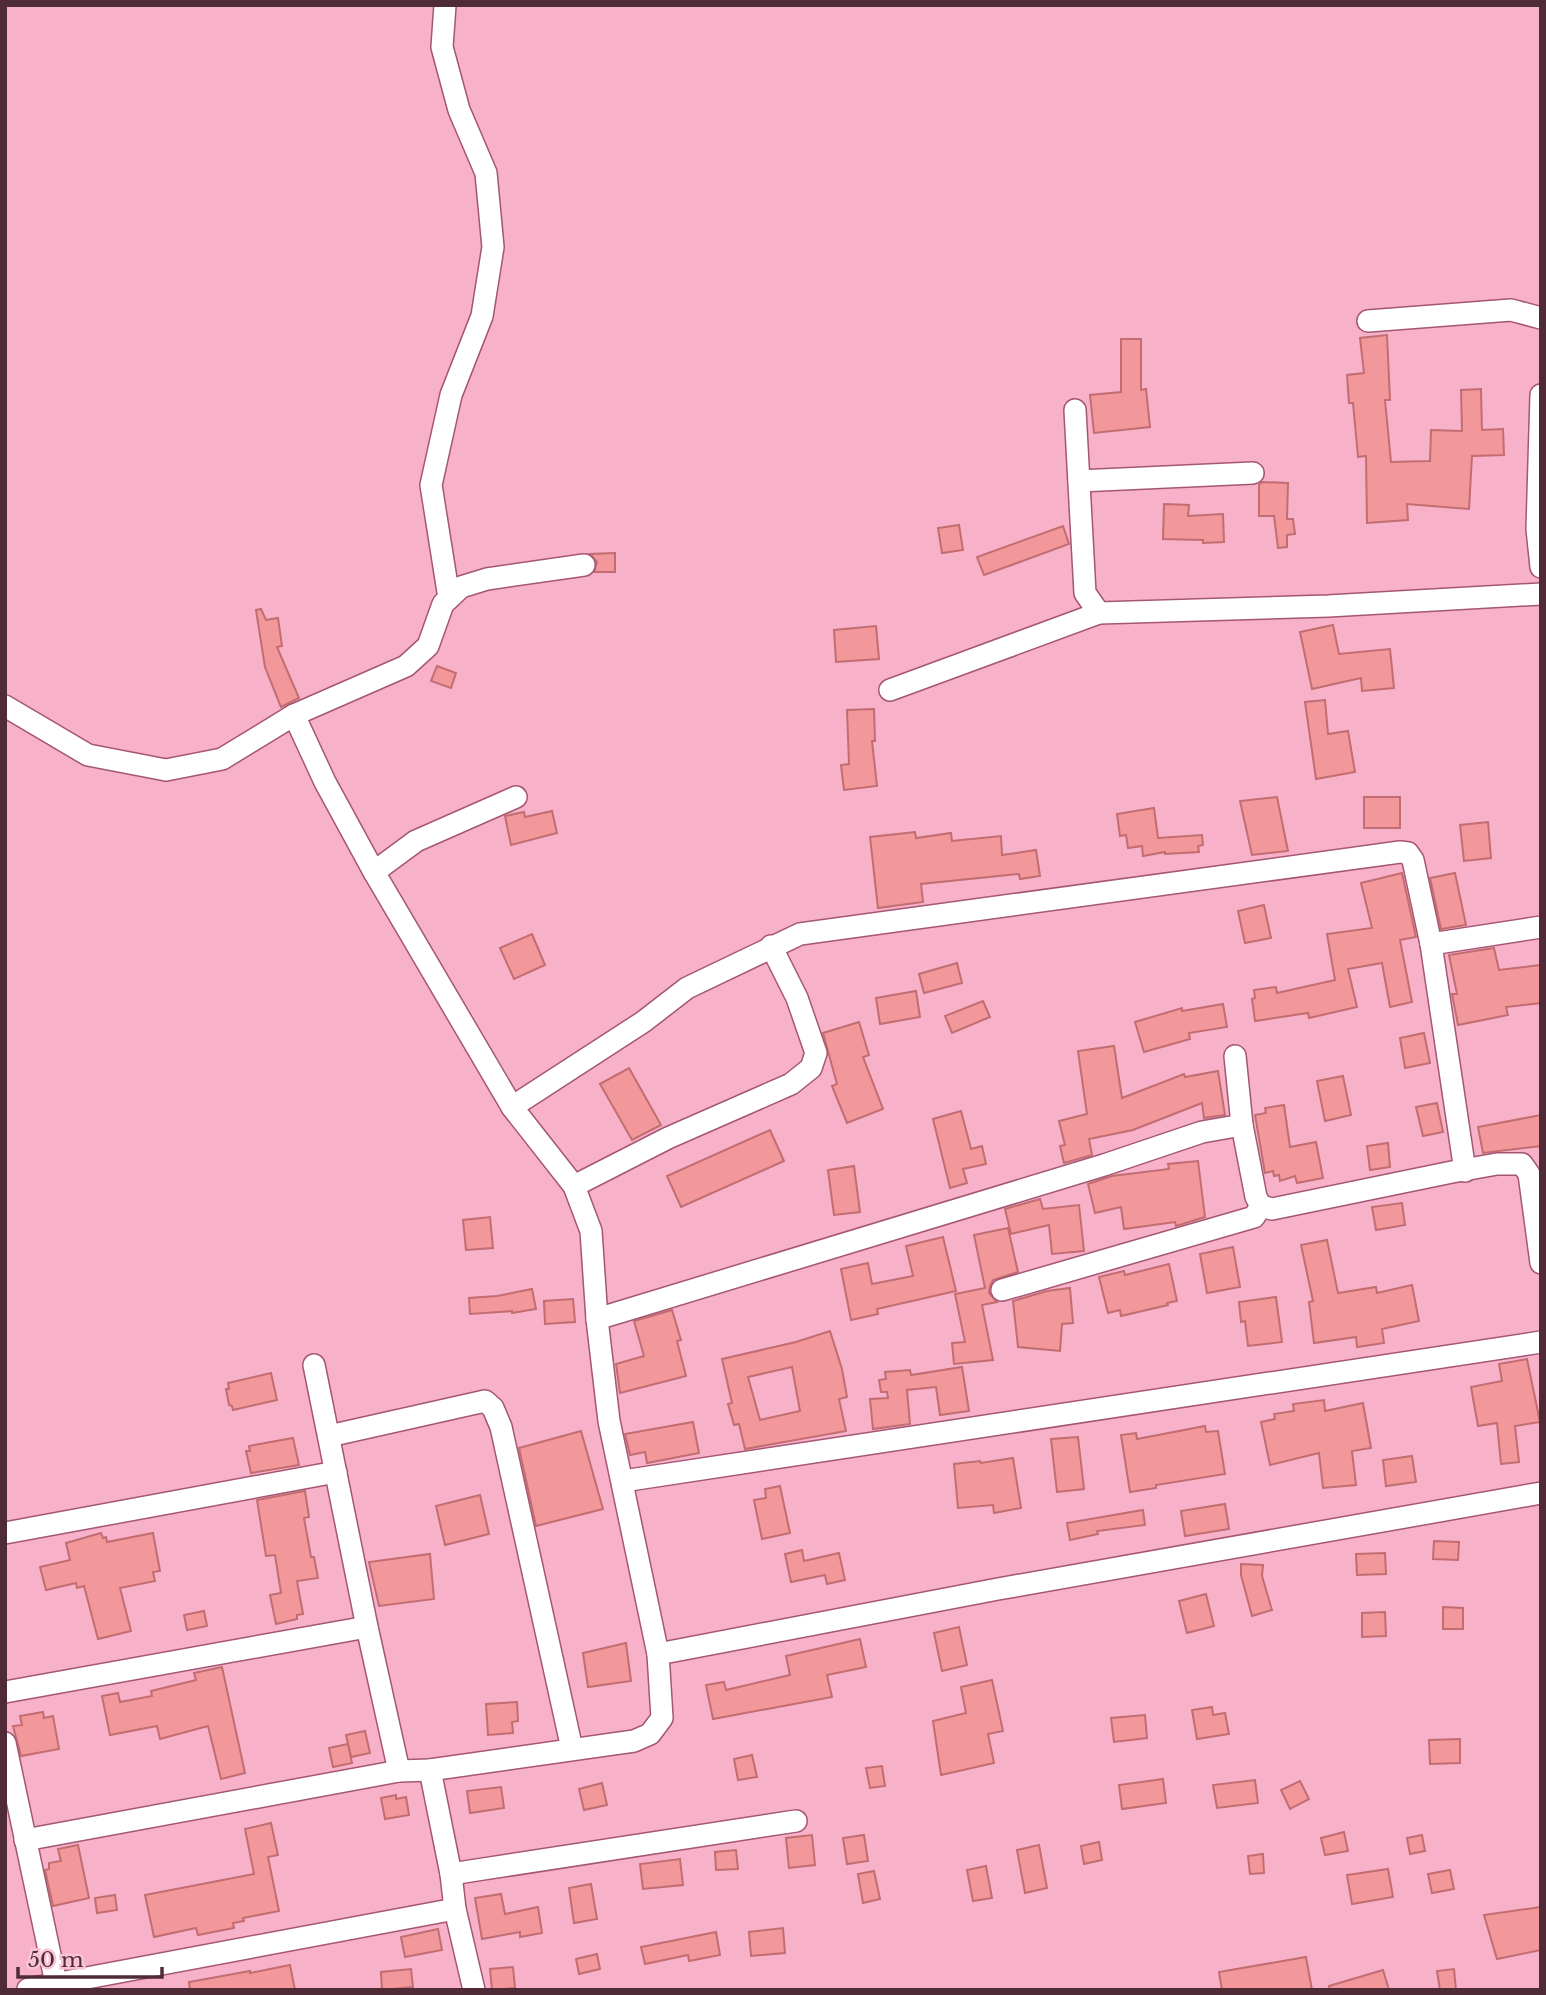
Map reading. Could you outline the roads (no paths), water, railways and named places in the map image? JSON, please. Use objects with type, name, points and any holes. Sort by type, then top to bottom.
[{"type":"street","points":[[445,5],[442,47],[459,110],[486,173],[493,247],[482,316],[451,395],[431,485],[449,598]]},
{"type":"street","points":[[1368,321],[1511,310],[1541,318]]},
{"type":"street","points":[[1541,395],[1541,567]]},
{"type":"street","points":[[1075,410],[1085,593],[1099,613]]},
{"type":"street","points":[[1079,481],[1253,472]]},
{"type":"street","points":[[5,705],[88,755],[166,770],[222,759],[294,715],[406,666],[428,646],[443,604],[461,587],[487,579],[584,565]]},
{"type":"street","points":[[890,690],[1099,613],[1328,606],[1541,594]]},
{"type":"street","points":[[25,1840],[399,1770],[430,1770],[634,1741],[650,1734],[662,1718],[658,1654],[609,1421],[597,1319],[591,1231],[574,1186],[512,1107],[374,872],[325,782],[294,715]]},
{"type":"street","points":[[374,872],[416,841],[516,797]]},
{"type":"street","points":[[512,1107],[643,1021],[687,988],[800,934],[1399,852],[1408,853],[1413,860],[1431,944],[1465,1171]]},
{"type":"street","points":[[1431,944],[1541,927]]},
{"type":"street","points":[[574,1186],[668,1138],[791,1084],[810,1068],[816,1053],[797,998],[771,946]]},
{"type":"street","points":[[1235,1056],[1242,1125],[1256,1197],[1261,1206],[1272,1209],[1497,1164],[1522,1164],[1529,1174],[1541,1263]]},
{"type":"street","points":[[597,1319],[1104,1165],[1202,1132],[1242,1125]]},
{"type":"street","points":[[1002,1290],[1254,1217],[1261,1206]]},
{"type":"street","points":[[623,1481],[1541,1342]]},
{"type":"street","points":[[314,1365],[399,1770]]},
{"type":"street","points":[[328,1436],[485,1401],[493,1408],[501,1427],[572,1749]]},
{"type":"street","points":[[5,1533],[336,1472]]},
{"type":"street","points":[[658,1654],[998,1589],[1541,1493]]},
{"type":"street","points":[[5,1692],[367,1627]]},
{"type":"street","points":[[5,1743],[56,1983]]},
{"type":"street","points":[[430,1770],[451,1874],[455,1909],[474,1990]]},
{"type":"street","points":[[451,1874],[796,1821]]},
{"type":"street","points":[[28,1989],[455,1909]]}]
